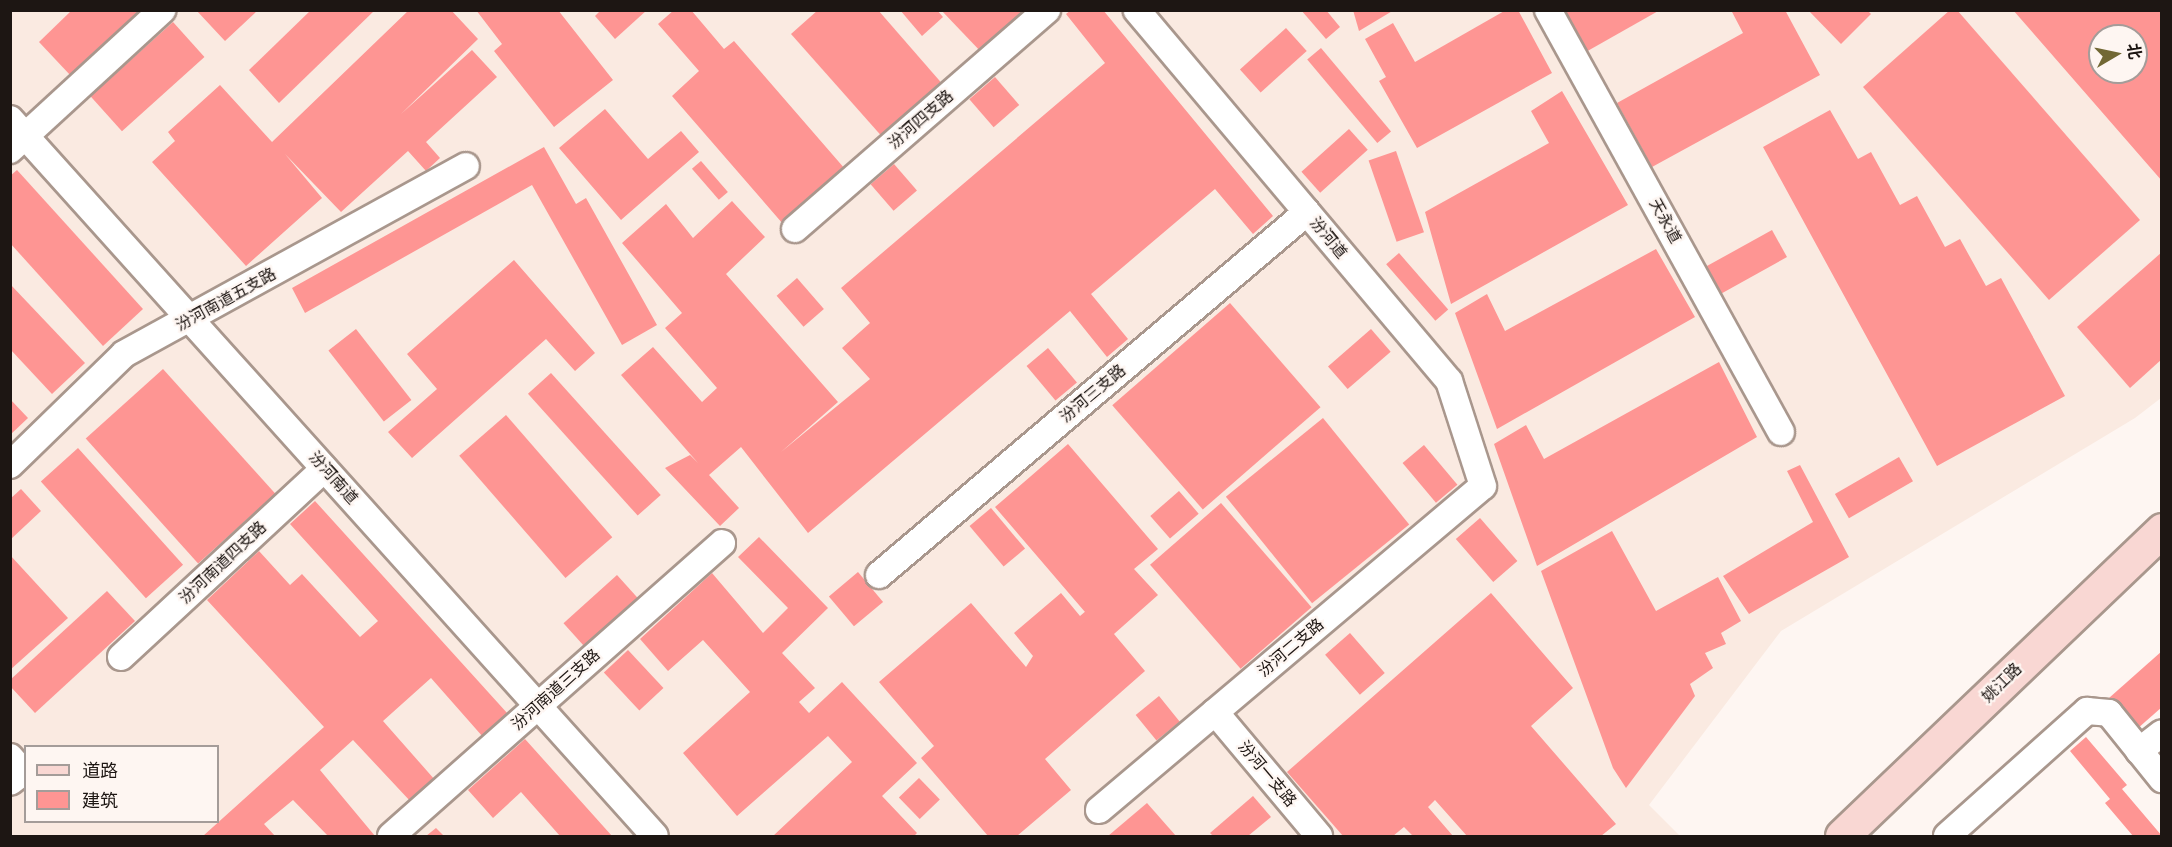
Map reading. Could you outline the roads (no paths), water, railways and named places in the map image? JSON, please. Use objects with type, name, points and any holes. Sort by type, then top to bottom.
[{"type":"main road","name":"姚江路","points":[[1842,837],[2162,530]]},
{"type":"street","points":[[16,135],[162,10]]},
{"type":"street","name":"汾河四支路","points":[[795,229],[1047,10]]},
{"type":"street","name":"汾河道","points":[[1137,10],[1449,381],[1483,486]]},
{"type":"street","name":"天永道","points":[[1548,10],[1781,432]]},
{"type":"street","name":"汾河南道","points":[[16,135],[191,320],[655,837]]},
{"type":"street","name":"汾河南道五支路","points":[[10,465],[124,354],[191,320],[466,166]]},
{"type":"street","name":"汾河三支路","points":[[879,575],[1307,212]]},
{"type":"street","name":"汾河南道四支路","points":[[121,657],[324,469]]},
{"type":"street","name":"汾河二支路","points":[[1099,810],[1483,486]]},
{"type":"street","name":"汾河南道三支路","points":[[391,837],[722,543]]},
{"type":"street","points":[[1947,837],[2087,711],[2109,713],[2162,779]]},
{"type":"street","name":"汾河一支路","points":[[1215,712],[1320,837]]},
{"type":"street","points":[[2139,751],[2162,733]]},
{"type":"street","points":[[10,758],[23,772],[10,782]]}]
